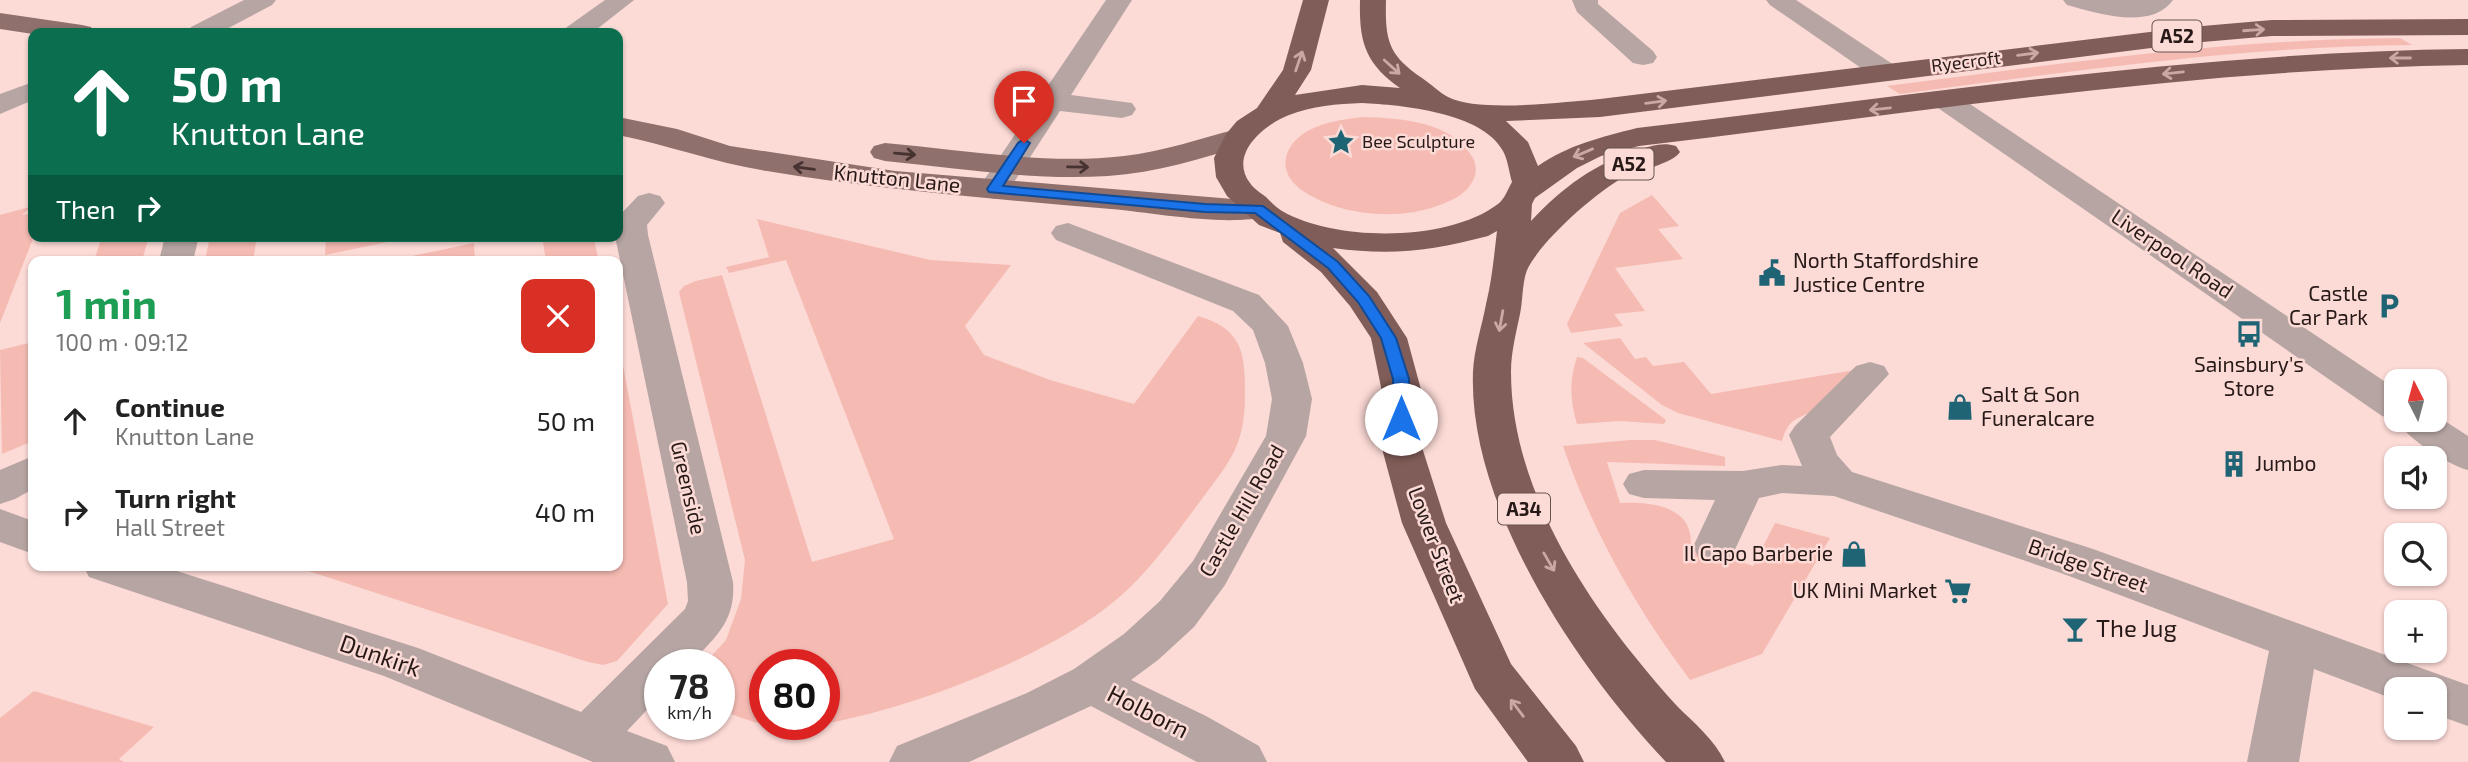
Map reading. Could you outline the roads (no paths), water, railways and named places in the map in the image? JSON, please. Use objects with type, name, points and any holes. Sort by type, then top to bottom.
[{"type":"highway","points":[[1267,115],[1297,70],[1316,0]]},
{"type":"highway","points":[[1373,0],[1372,35],[1381,56],[1392,69],[1453,108],[1495,128],[1517,147],[1525,161],[1528,176],[1520,198]]},
{"type":"highway","name":"Ryecroft","points":[[1453,108],[1520,113],[1600,108],[2191,35],[2272,28],[2468,27]]},
{"type":"highway","name":"Ryecroft","points":[[1268,216],[1333,240],[1396,245],[1427,243],[1468,233],[1501,218],[1520,198],[1566,161],[1590,150],[1637,137],[2240,66],[2372,58],[2468,57]]},
{"type":"highway","points":[[1238,138],[1250,125],[1267,115],[1310,100],[1362,94],[1416,99],[1453,108]]},
{"type":"highway","name":"Ryecroft","points":[[1509,269],[1553,215],[1581,188],[1624,166],[1661,153],[1754,137],[1783,120]]},
{"type":"highway","name":"Lower Street","points":[[1238,138],[1230,159],[1233,181],[1242,196],[1333,265],[1364,300],[1389,338],[1403,397],[1400,441],[1424,523],[1492,675],[1558,762]]},
{"type":"highway","name":"A34","points":[[1520,198],[1492,371],[1501,453],[1545,556],[1588,626],[1642,701],[1699,762]]},
{"type":"main road","points":[[0,21],[48,28]]},
{"type":"main road","name":"Knutton Lane","points":[[623,127],[666,135],[724,154],[766,162],[1002,176],[1268,216]]},
{"type":"main road","name":"Knutton Lane","points":[[1002,176],[1108,167],[1195,152],[1238,138]]},
{"type":"street","points":[[209,28],[262,0]]},
{"type":"street","points":[[583,28],[621,0]]},
{"type":"street","points":[[1002,176],[1119,0]]},
{"type":"street","points":[[1585,0],[1586,7],[1643,57]]},
{"type":"street","points":[[1779,0],[1887,73]]},
{"type":"street","points":[[2076,0],[2130,10],[2153,7],[2160,0]]},
{"type":"street","points":[[0,105],[28,92]]},
{"type":"street","points":[[1051,101],[1122,108]]},
{"type":"street","name":"Liverpool Road","points":[[1948,102],[2384,399]]},
{"type":"street","name":"Greenside","points":[[589,737],[704,619],[711,601],[710,582],[631,235],[630,224],[649,203]]},
{"type":"street","name":"Castle Hill Road","points":[[915,762],[1045,707],[1091,683],[1141,647],[1177,614],[1209,573],[1286,436],[1292,399],[1284,363],[1270,326],[1246,303],[1068,233]]},
{"type":"street","points":[[1837,482],[1819,460],[1809,435],[1870,374]]},
{"type":"street","points":[[2433,432],[2468,456]]},
{"type":"street","points":[[0,489],[28,473]]},
{"type":"street","name":"Bridge Street","points":[[1644,484],[1743,486],[1782,479],[1837,482],[2077,561],[2391,677]]},
{"type":"street","points":[[1715,547],[1743,486]]},
{"type":"street","points":[[0,524],[28,536]]},
{"type":"street","name":"Dunkirk","points":[[123,571],[401,662],[649,762]]},
{"type":"street","points":[[2273,762],[2295,640]]},
{"type":"street","name":"Holborn","points":[[1091,683],[1188,731],[1241,762]]},
{"type":"street","points":[[2447,698],[2468,706]]},
{"type":"place","name":"Bee Sculpture","points":[[1341,142]]},
{"type":"place","name":"North Staffordshire Justice Centre","points":[[1772,273]]},
{"type":"place","name":"Castle Car Park","points":[[2389,306]]},
{"type":"place","name":"Sainsbury's Store","points":[[2249,334]]},
{"type":"place","name":"Salt & Son Funeralcare","points":[[1960,407]]},
{"type":"place","name":"Jumbo","points":[[2234,464]]},
{"type":"place","name":"Il Capo Barberie","points":[[1854,554]]},
{"type":"place","name":"UK Mini Market","points":[[1958,591]]},
{"type":"place","name":"The Jug","points":[[2075,629]]}]
